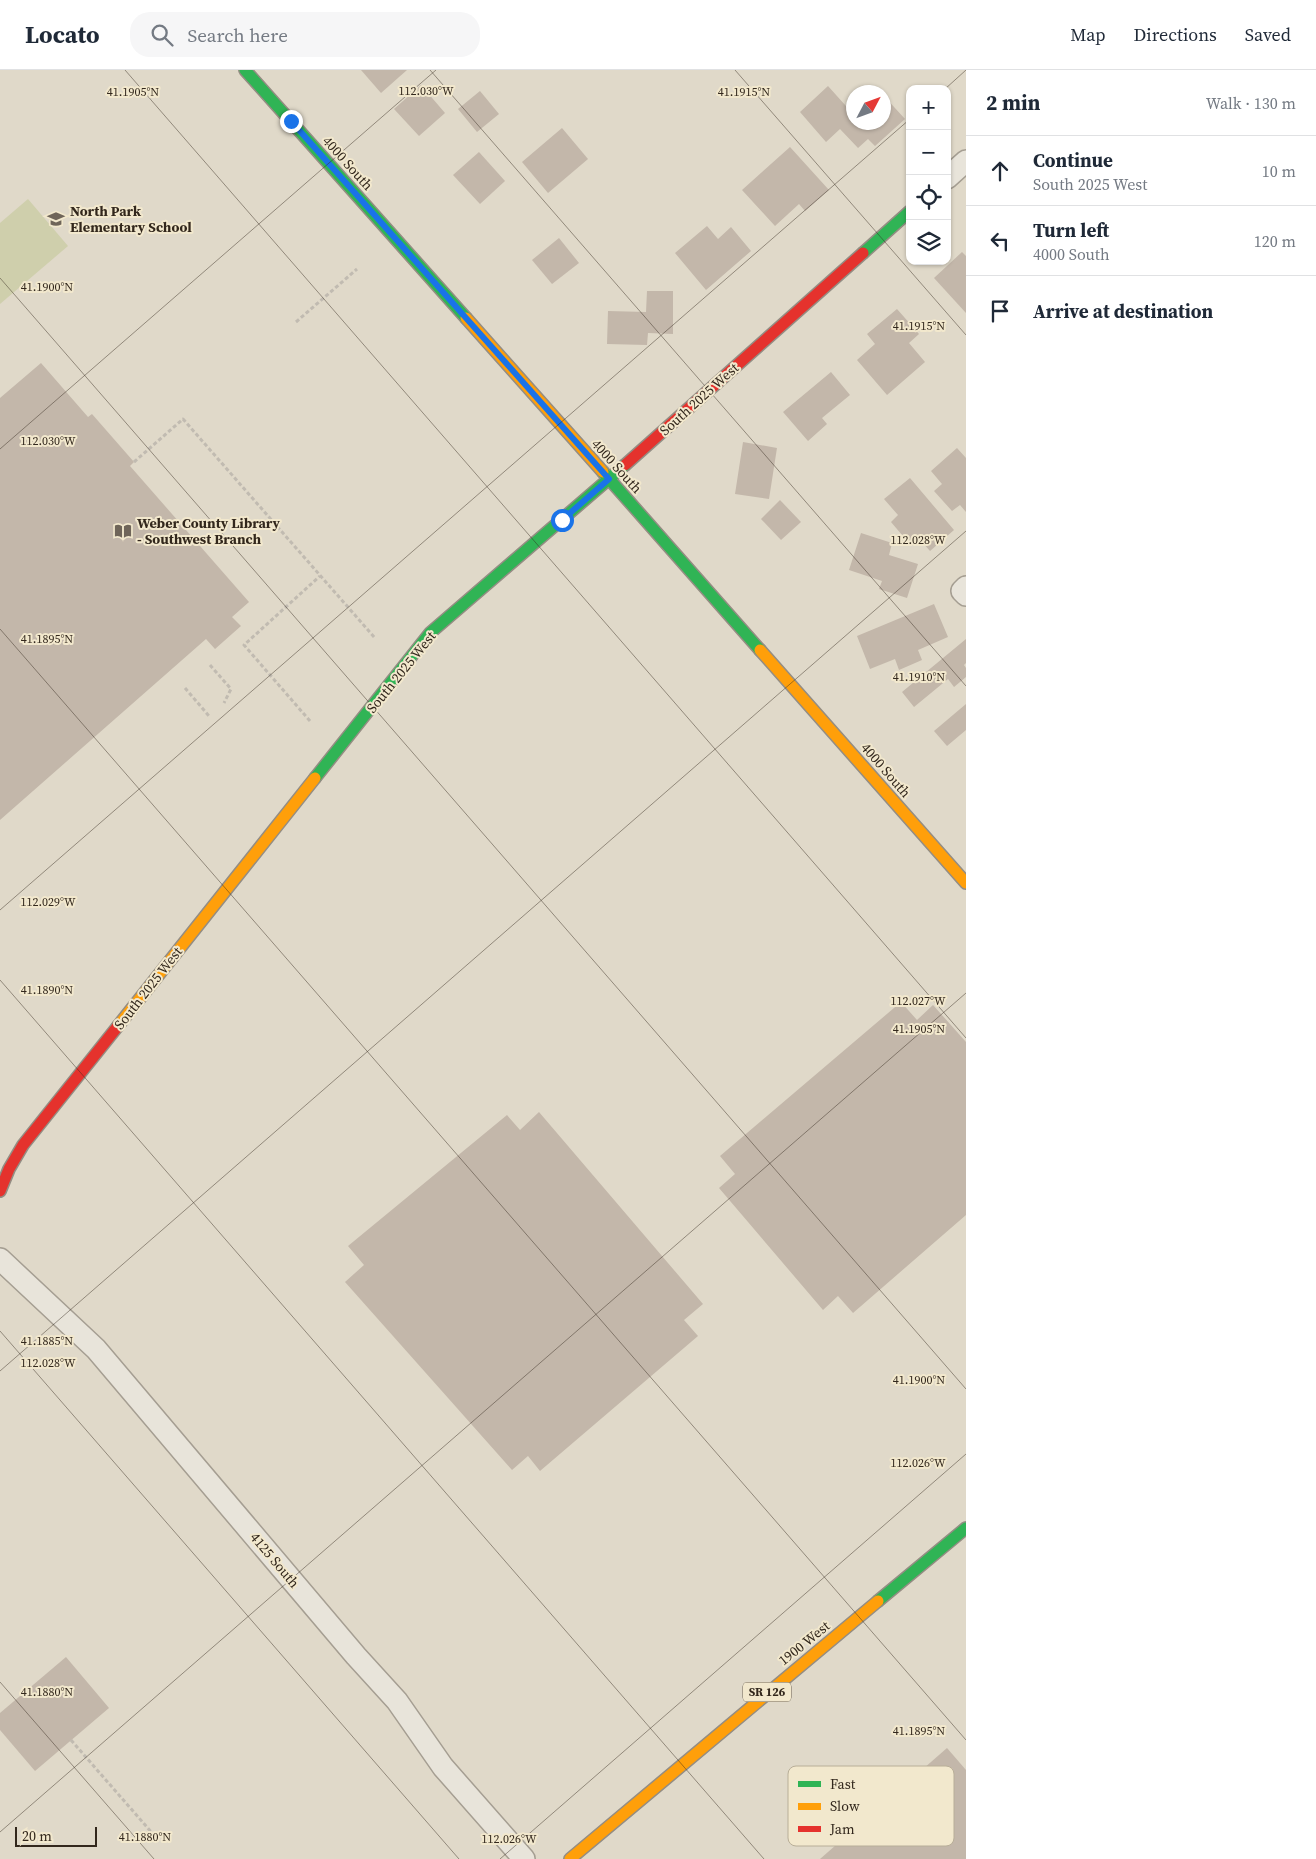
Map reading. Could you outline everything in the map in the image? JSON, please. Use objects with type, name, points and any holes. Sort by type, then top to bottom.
[{"type":"street","name":"4000 South","points":[[245,70],[966,883]]},
{"type":"street","points":[[950,175],[966,161]]},
{"type":"street","name":"South 2025 West","points":[[0,1191],[9,1169],[23,1145],[430,633],[609,479],[906,215]]},
{"type":"street","name":"4125 South","points":[[7,1265],[96,1349],[350,1649],[397,1701],[443,1767],[524,1859]]},
{"type":"street","name":"1900 West","points":[[570,1859],[767,1692],[966,1528]]},
{"type":"path","points":[[296,322],[357,269]]},
{"type":"path","points":[[134,462],[182,419],[375,638]]},
{"type":"path","points":[[310,721],[244,645],[320,576]]},
{"type":"path","points":[[210,665],[231,689],[224,703]]},
{"type":"path","points":[[185,688],[210,716]]},
{"type":"path","points":[[71,1740],[153,1834]]},
{"type":"green space","points":[[28,199],[68,246],[0,304],[0,223]]},
{"type":"building","points":[[361,70],[407,70],[381,93]]},
{"type":"building","points":[[421,85],[445,113],[419,136],[394,109]]},
{"type":"building","points":[[828,86],[846,106],[846,130],[891,130],[891,104],[905,119],[875,146],[868,139],[858,148],[840,129],[826,142],[800,112]]},
{"type":"building","points":[[480,91],[499,114],[477,132],[458,109]]},
{"type":"building","points":[[562,128],[588,159],[548,193],[522,162]]},
{"type":"building","points":[[790,147],[829,190],[805,211],[799,204],[775,226],[742,190]]},
{"type":"building","points":[[479,152],[505,181],[480,204],[453,175]]},
{"type":"building","points":[[707,226],[718,239],[731,227],[751,251],[706,290],[675,253]]},
{"type":"building","points":[[559,238],[579,263],[552,284],[532,260]]},
{"type":"building","points":[[962,252],[966,256],[966,313],[934,278],[948,265],[951,265],[951,262]]},
{"type":"building","points":[[647,291],[673,291],[673,334],[648,333],[647,345],[607,344],[608,311],[646,312]]},
{"type":"building","points":[[897,309],[919,334],[909,343],[925,362],[887,395],[857,360],[875,344],[867,334]]},
{"type":"building","points":[[41,363],[88,417],[92,414],[134,462],[130,466],[249,602],[232,617],[241,626],[215,649],[206,639],[0,820],[0,398]]},
{"type":"building","points":[[831,372],[850,395],[822,418],[827,424],[808,441],[783,412]]},
{"type":"building","points":[[743,442],[777,448],[769,499],[735,494]]},
{"type":"building","points":[[957,448],[966,458],[966,512],[960,505],[952,511],[934,491],[942,484],[931,471]]},
{"type":"building","points":[[910,478],[954,530],[930,551],[916,535],[908,542],[891,522],[898,515],[884,499]]},
{"type":"building","points":[[780,500],[801,522],[781,540],[761,519]]},
{"type":"building","points":[[861,533],[892,543],[889,555],[918,564],[907,598],[879,589],[882,581],[849,570]]},
{"type":"building","points":[[934,604],[948,637],[918,650],[922,660],[899,670],[895,659],[870,669],[857,636]]},
{"type":"building","points":[[966,639],[966,663],[964,665],[966,677],[954,687],[948,679],[914,707],[902,692]]},
{"type":"building","points":[[966,704],[966,730],[947,746],[934,731]]},
{"type":"building","points":[[901,1002],[917,1020],[933,1005],[966,1042],[966,1215],[853,1313],[838,1296],[823,1310],[719,1188],[735,1174],[720,1156]]},
{"type":"building","points":[[539,1112],[703,1304],[684,1320],[698,1336],[540,1471],[528,1456],[512,1470],[345,1282],[364,1265],[348,1246],[507,1115],[520,1130]]},
{"type":"building","points":[[66,1657],[109,1708],[35,1771],[0,1730],[0,1713]]},
{"type":"building","points":[[947,1748],[966,1770],[966,1859],[820,1859],[835,1846],[954,1846],[954,1766],[926,1766]]},
{"type":"traffic: fast","points":[[245,70],[466,318]]},
{"type":"traffic: fast","points":[[863,253],[906,215]]},
{"type":"traffic: fast","points":[[315,778],[430,633],[625,465]]},
{"type":"traffic: fast","points":[[603,472],[760,650]]},
{"type":"traffic: fast","points":[[878,1601],[966,1528]]},
{"type":"traffic: slow","points":[[466,318],[603,472]]},
{"type":"traffic: slow","points":[[760,650],[966,883]]},
{"type":"traffic: slow","points":[[118,1026],[315,778]]},
{"type":"traffic: slow","points":[[570,1859],[878,1601]]},
{"type":"traffic: jam","points":[[625,465],[863,253]]},
{"type":"traffic: jam","points":[[0,1191],[9,1169],[23,1145],[118,1026]]},
{"type":"place","name":"North Park Elementary School","points":[[56,219]]},
{"type":"place","name":"Weber County Library - Southwest Branch","points":[[123,531]]},
{"type":"route","points":[[291,121],[609,479],[562,520]]}]
